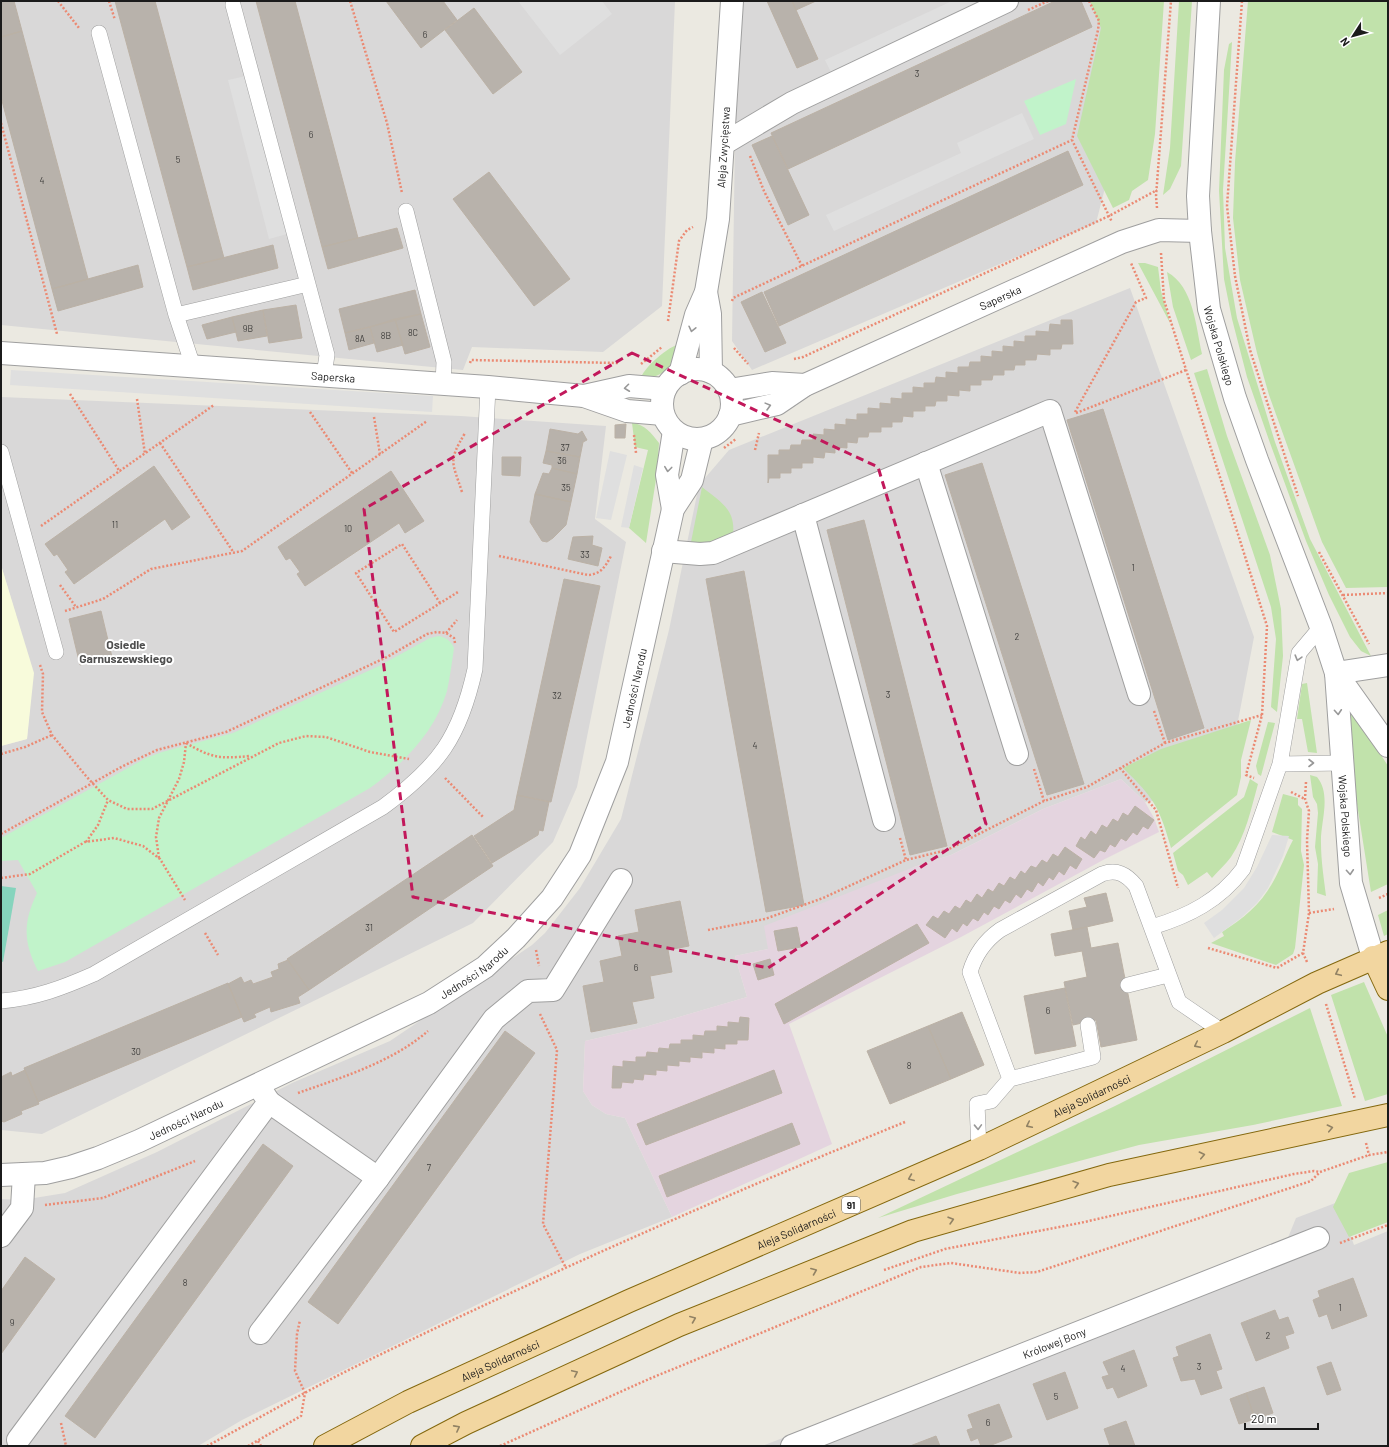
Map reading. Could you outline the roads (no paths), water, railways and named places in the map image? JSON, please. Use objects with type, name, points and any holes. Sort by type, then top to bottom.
[{"type":"main road","points":[[1381,954],[1388,989]]},
{"type":"main road","name":"Aleja Solidarności","points":[[325,1446],[408,1402],[622,1304],[979,1149],[1223,1032],[1304,990],[1381,954]]},
{"type":"main road","points":[[422,1446],[679,1325],[913,1231],[1109,1175],[1388,1115]]},
{"type":"street","name":"Aleja Zwycięstwa","points":[[673,382],[701,338],[710,314],[706,292],[718,219],[732,1]]},
{"type":"street","name":"Wojska Polskiego","points":[[1209,1],[1198,196],[1200,231],[1209,309],[1223,359],[1257,460],[1321,627],[1336,673],[1351,883],[1381,954]]},
{"type":"street","points":[[723,144],[792,103],[1016,6]]},
{"type":"street","name":"Saperska","points":[[730,415],[777,404],[805,385],[1122,242],[1159,230],[1200,231]]},
{"type":"street","name":"Aleja Zwycięstwa","points":[[701,338],[711,372]]},
{"type":"street","name":"Saperska","points":[[1,353],[488,387],[584,396],[627,411],[669,423]]},
{"type":"street","points":[[698,369],[711,372],[722,379],[729,390],[733,406],[728,422],[712,437],[702,439],[683,437],[669,423],[663,396],[673,382],[690,370],[698,369]]},
{"type":"street","points":[[584,396],[629,386],[673,382]]},
{"type":"street","name":"Saperska","points":[[729,390],[772,383],[805,385]]},
{"type":"street","points":[[663,551],[700,554],[713,552],[1050,411],[1139,694]]},
{"type":"street","name":"Jedności Narodu","points":[[1,1175],[45,1173],[98,1158],[264,1094],[429,1003],[455,987],[485,967],[531,923],[552,898],[580,856],[617,762],[672,509],[667,475],[669,423]]},
{"type":"street","name":"Jedności Narodu","points":[[672,509],[692,480],[702,439]]},
{"type":"street","points":[[926,463],[1017,754]]},
{"type":"street","points":[[803,515],[884,820]]},
{"type":"street","points":[[1336,673],[1384,665]]},
{"type":"street","name":"Wojska Polskiego","points":[[1336,673],[1388,746]]},
{"type":"street","points":[[260,1332],[378,1178],[494,1020],[528,991],[553,990],[621,880]]},
{"type":"street","points":[[18,1440],[264,1094],[378,1178]]},
{"type":"street","points":[[1,1236],[22,1208],[24,1174]]},
{"type":"street","name":"Królowej Bony","points":[[792,1446],[1318,1238]]},
{"type":"lane","points":[[233,4],[327,355],[324,376]]},
{"type":"lane","points":[[99,33],[176,315],[193,366]]},
{"type":"lane","points":[[406,211],[444,362],[443,384]]},
{"type":"lane","points":[[176,315],[308,284]]},
{"type":"lane","points":[[1,1001],[26,999],[60,989],[94,974],[383,807],[403,793],[440,757],[454,732],[468,699],[475,669],[488,387]]},
{"type":"lane","points":[[1,452],[56,652]]},
{"type":"lane","points":[[1152,928],[1191,914],[1214,899],[1233,882],[1248,859],[1271,786],[1280,764],[1299,653],[1321,627]]},
{"type":"lane","points":[[1280,764],[1342,763]]},
{"type":"lane","points":[[1010,1079],[970,972],[972,964],[990,937],[1102,874],[1111,871],[1124,875],[1136,886],[1179,1002],[1223,1032]]},
{"type":"lane","points":[[1128,985],[1168,974]]},
{"type":"lane","points":[[979,1149],[977,1104],[991,1101],[1010,1079],[1093,1057],[1088,1025]]},
{"type":"district","name":"Osiedle Garnuszewskiego","points":[[126,651]]}]
